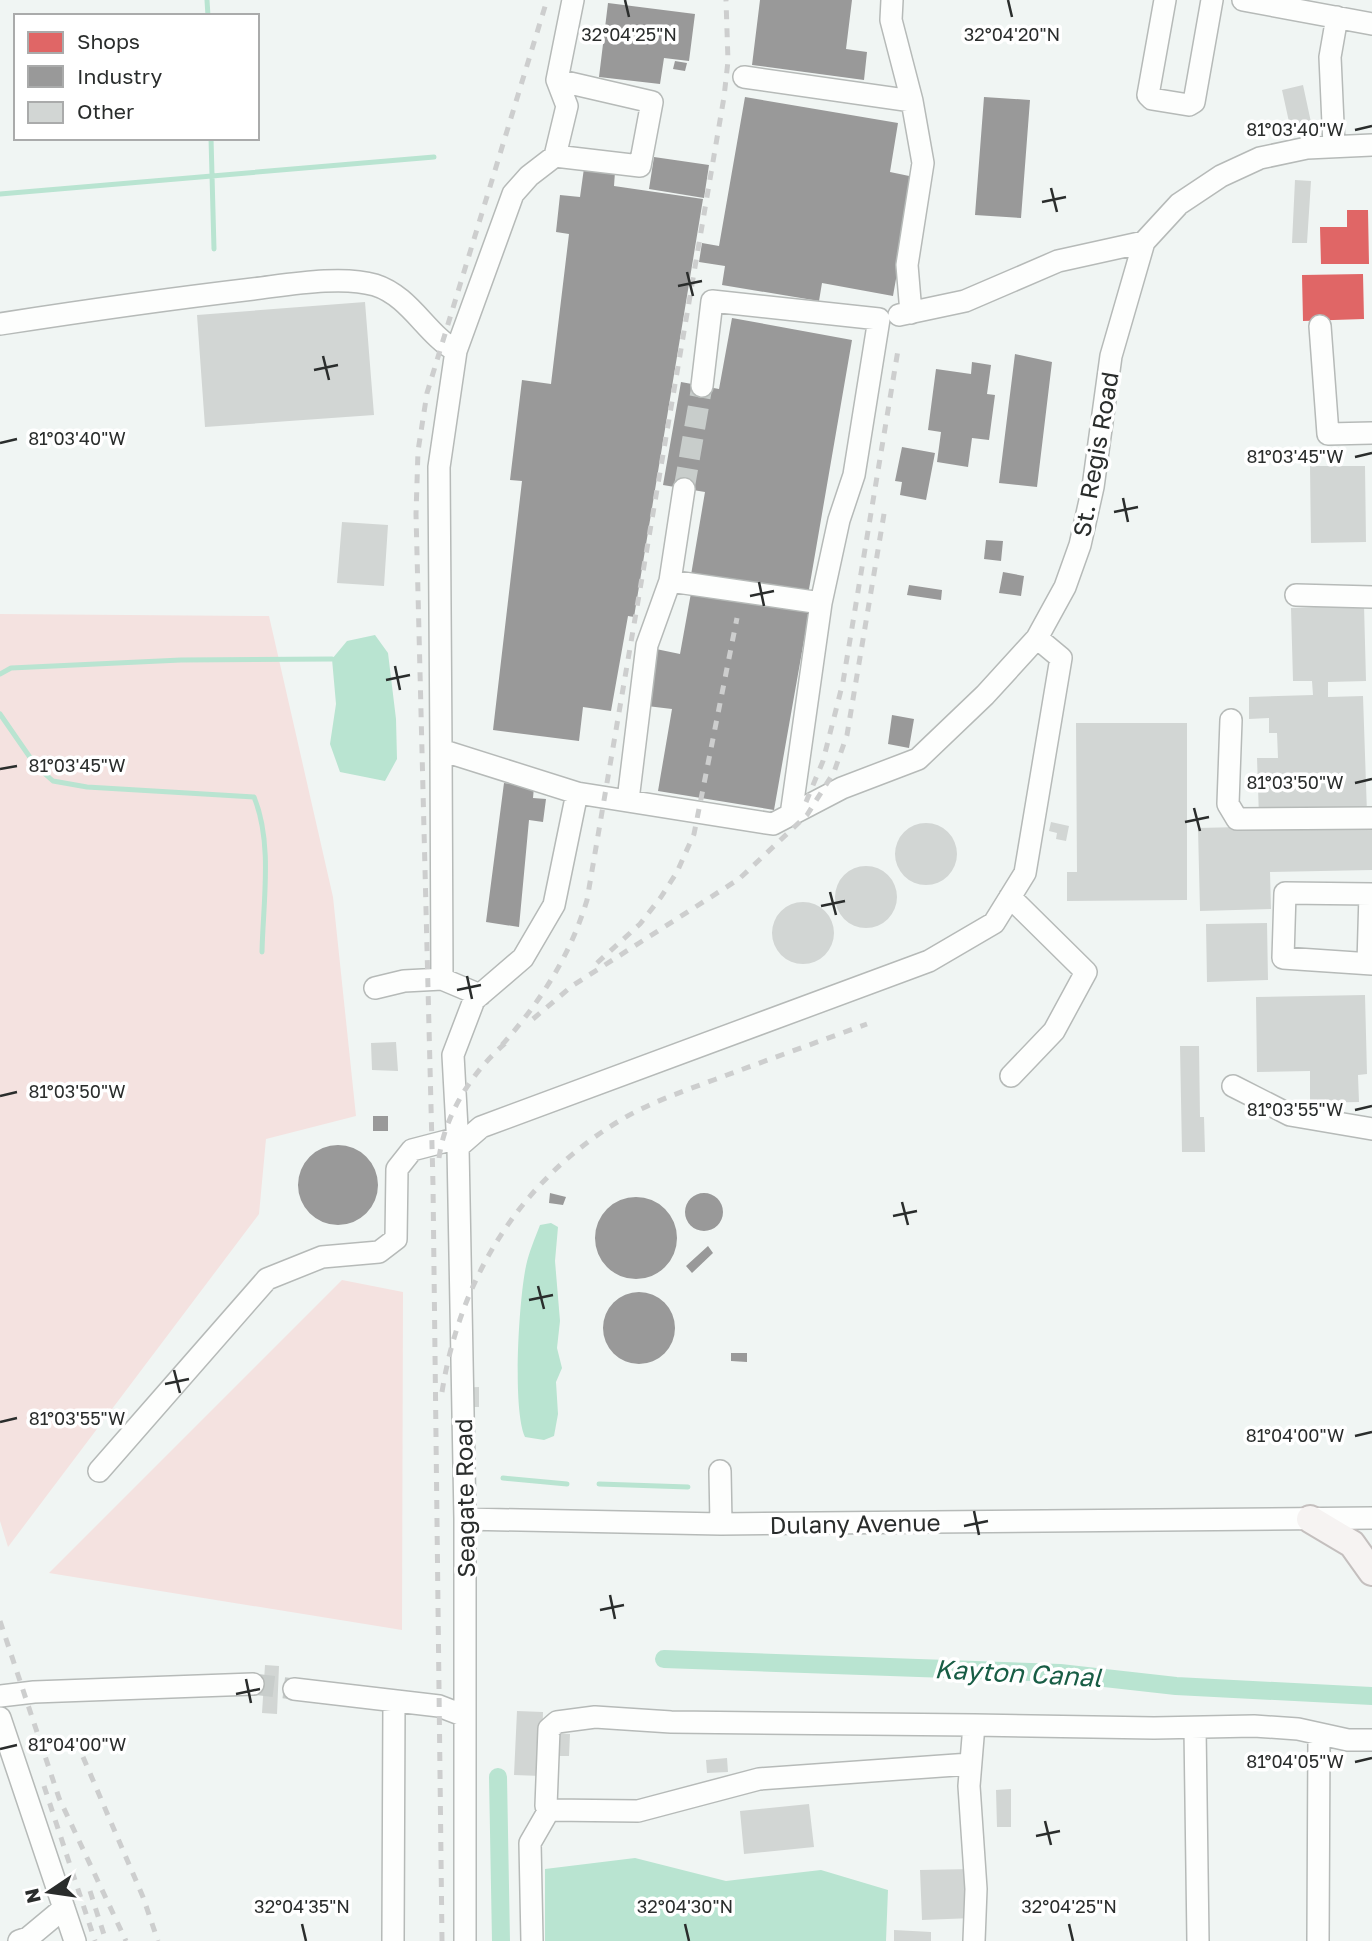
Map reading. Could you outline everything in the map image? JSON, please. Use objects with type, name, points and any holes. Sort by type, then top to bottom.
[{"type":"main road","points":[[1310,1519],[1352,1544],[1372,1572]]},
{"type":"street","points":[[442,979],[439,467],[456,351],[513,194],[529,176],[555,156],[567,106],[557,80],[573,0]]},
{"type":"street","points":[[892,0],[891,20],[912,101],[923,163],[907,265],[911,313]]},
{"type":"street","points":[[1165,0],[1149,95],[1152,99],[1189,105],[1194,102],[1212,0]]},
{"type":"street","points":[[1243,0],[1306,6],[1337,17],[1372,24]]},
{"type":"street","points":[[1334,146],[1330,57],[1337,17]]},
{"type":"street","points":[[744,77],[912,101]]},
{"type":"street","points":[[555,156],[640,166],[652,102],[557,80]]},
{"type":"street","name":"St. Regis Road","points":[[440,750],[577,793],[773,824],[842,788],[918,759],[985,695],[1037,638],[1065,587],[1080,545],[1093,487],[1111,356],[1144,242],[1180,204],[1221,176],[1260,159],[1307,148],[1372,145]]},
{"type":"street","points":[[702,386],[712,301],[879,319],[965,301],[1058,261],[1144,242]]},
{"type":"street","points":[[0,324],[136,303],[289,285],[356,282],[376,286],[406,303],[441,342],[456,351]]},
{"type":"street","points":[[791,815],[821,603],[839,520],[854,475],[879,319]]},
{"type":"street","points":[[1320,326],[1328,434],[1372,433]]},
{"type":"street","points":[[628,800],[647,645],[670,581],[684,489]]},
{"type":"street","points":[[670,581],[821,603]]},
{"type":"street","points":[[1296,595],[1372,597]]},
{"type":"street","points":[[99,1471],[267,1279],[322,1257],[380,1252],[396,1239],[397,1168],[411,1150],[458,1142],[481,1127],[929,961],[994,923],[1025,873],[1060,658],[1037,638]]},
{"type":"street","points":[[1231,720],[1228,804],[1237,819],[1372,818]]},
{"type":"street","points":[[375,988],[404,981],[442,979],[480,995],[523,958],[554,905],[577,793]]},
{"type":"street","points":[[1285,893],[1371,894],[1370,964],[1283,958],[1285,893]]},
{"type":"street","points":[[1010,897],[1086,972],[1054,1031],[1011,1076]]},
{"type":"street","name":"Seagate Road","points":[[465,1941],[465,1519],[458,1142],[453,1055],[474,1000],[480,995]]},
{"type":"street","points":[[1233,1086],[1290,1115],[1372,1129]]},
{"type":"street","points":[[720,1471],[721,1524]]},
{"type":"street","name":"Dulany Avenue","points":[[465,1519],[721,1524],[1372,1518]]},
{"type":"street","points":[[0,1696],[34,1692],[253,1685]]},
{"type":"street","points":[[294,1689],[439,1706],[465,1716]]},
{"type":"street","points":[[393,1941],[394,1701]]},
{"type":"street","points":[[532,1941],[530,1843],[549,1810],[546,1793],[549,1729],[557,1722],[594,1717],[671,1722],[1195,1728],[1254,1726],[1298,1730],[1348,1740],[1372,1740]]},
{"type":"street","points":[[0,1718],[75,1941]]},
{"type":"street","points":[[974,1725],[968,1786],[977,1901],[974,1941]]},
{"type":"street","points":[[1195,1728],[1198,1941]]},
{"type":"street","points":[[1318,1941],[1319,1735]]},
{"type":"street","points":[[549,1810],[638,1811],[759,1779],[970,1764]]},
{"type":"street","points":[[19,1941],[28,1938],[64,1908]]},
{"type":"shaded area","points":[[0,614],[269,616],[333,897],[356,1116],[266,1139],[259,1214],[8,1547],[0,1521]]},
{"type":"shaded area","points":[[375,635],[388,653],[396,719],[397,759],[385,781],[340,772],[330,744],[336,704],[332,659],[347,641]]},
{"type":"shaded area","points":[[551,1223],[558,1227],[555,1261],[560,1321],[557,1348],[562,1368],[556,1382],[558,1414],[554,1436],[544,1440],[525,1437],[519,1403],[518,1353],[527,1261],[540,1225]]},
{"type":"shaded area","points":[[342,1280],[403,1292],[402,1630],[49,1573]]},
{"type":"shaded area","points":[[635,1858],[726,1881],[821,1870],[888,1890],[886,1941],[545,1941],[545,1869]]},
{"type":"building: Shops","points":[[1347,210],[1368,210],[1369,264],[1321,264],[1320,227],[1347,227]]},
{"type":"building: Shops","points":[[1363,274],[1364,319],[1303,321],[1302,275]]},
{"type":"building: Industry","points":[[760,0],[852,0],[846,49],[867,52],[864,80],[752,65]]},
{"type":"building: Industry","points":[[608,3],[695,14],[689,61],[664,58],[660,84],[599,77]]},
{"type":"building: Industry","points":[[675,61],[687,63],[685,71],[673,69]]},
{"type":"building: Industry","points":[[745,97],[898,123],[890,172],[914,177],[893,296],[822,283],[819,301],[722,285],[725,266],[699,262],[702,243],[719,246]]},
{"type":"building: Industry","points":[[984,97],[1030,100],[1021,218],[975,215]]},
{"type":"building: Industry","points":[[654,157],[709,165],[704,198],[649,189]]},
{"type":"building: Industry","points":[[584,168],[615,172],[614,186],[703,199],[634,617],[628,616],[611,711],[583,707],[579,741],[493,730],[522,481],[510,480],[522,380],[551,384],[569,234],[556,232],[560,195],[580,197]]},
{"type":"building: Industry","points":[[732,318],[852,340],[808,595],[691,575],[705,492],[663,485],[681,382],[719,389]]},
{"type":"building: Industry","points":[[1015,354],[1052,362],[1037,487],[999,483]]},
{"type":"building: Industry","points":[[972,362],[991,365],[987,394],[995,395],[989,440],[972,438],[968,467],[937,462],[941,432],[928,430],[936,369],[971,374]]},
{"type":"building: Industry","points":[[902,447],[935,453],[926,500],[900,495],[902,482],[895,481]]},
{"type":"building: Industry","points":[[986,540],[1003,541],[1001,561],[984,559]]},
{"type":"building: Industry","points":[[1003,572],[1024,576],[1021,596],[999,593]]},
{"type":"building: Industry","points":[[909,585],[942,590],[941,600],[907,595]]},
{"type":"building: Industry","points":[[691,593],[809,612],[774,810],[658,791],[672,709],[647,706],[656,649],[680,654]]},
{"type":"building: Industry","points":[[892,715],[914,719],[909,748],[888,744]]},
{"type":"building: Industry","points":[[504,783],[534,787],[533,798],[546,799],[543,822],[529,820],[519,927],[486,922]]},
{"type":"building: Industry","points":[[373,1116],[388,1116],[388,1131],[373,1131]]},
{"type":"building: Industry","points":[[338,1145],[353,1148],[366,1157],[375,1170],[378,1185],[375,1200],[366,1213],[353,1222],[338,1225],[323,1222],[310,1213],[301,1200],[298,1185],[301,1170],[310,1157],[323,1148]]},
{"type":"building: Industry","points":[[550,1193],[566,1197],[563,1205],[549,1203]]},
{"type":"building: Industry","points":[[704,1193],[718,1198],[723,1212],[718,1226],[704,1231],[690,1226],[685,1212],[690,1198]]},
{"type":"building: Industry","points":[[636,1197],[652,1200],[665,1209],[674,1222],[677,1238],[674,1254],[665,1267],[652,1276],[636,1279],[620,1276],[607,1267],[598,1254],[595,1238],[598,1222],[607,1209],[620,1200]]},
{"type":"building: Industry","points":[[708,1246],[713,1253],[692,1273],[686,1266]]},
{"type":"building: Industry","points":[[639,1292],[659,1298],[669,1308],[675,1328],[669,1348],[659,1358],[639,1364],[619,1358],[609,1348],[603,1328],[609,1308],[619,1298]]},
{"type":"building: Industry","points":[[731,1353],[747,1353],[747,1362],[731,1361]]},
{"type":"building: Other","points":[[1303,85],[1312,127],[1291,131],[1282,90]]},
{"type":"building: Other","points":[[1295,180],[1311,181],[1307,243],[1292,243]]},
{"type":"building: Other","points":[[365,302],[374,415],[205,427],[197,315]]},
{"type":"building: Other","points":[[1310,466],[1365,466],[1366,542],[1311,543]]},
{"type":"building: Other","points":[[342,522],[388,525],[384,586],[337,583]]},
{"type":"building: Other","points":[[1364,605],[1366,681],[1328,682],[1328,697],[1363,696],[1367,813],[1259,817],[1257,758],[1278,758],[1277,733],[1269,733],[1269,718],[1249,719],[1249,697],[1313,695],[1312,681],[1293,681],[1291,608]]},
{"type":"building: Other","points":[[1076,723],[1187,723],[1187,900],[1067,901],[1067,872],[1077,872]]},
{"type":"building: Other","points":[[1051,822],[1069,826],[1066,841],[1056,839],[1057,833],[1049,831]]},
{"type":"building: Other","points":[[926,823],[948,832],[957,854],[948,876],[926,885],[904,876],[895,854],[904,832]]},
{"type":"building: Other","points":[[1372,824],[1372,870],[1270,872],[1271,909],[1200,911],[1198,828]]},
{"type":"building: Other","points":[[866,866],[878,868],[888,875],[895,885],[895,909],[888,919],[878,926],[866,928],[854,926],[844,919],[837,909],[835,897],[837,885],[844,875],[854,868]]},
{"type":"building: Other","points":[[803,902],[815,904],[825,911],[832,921],[832,945],[825,955],[815,962],[803,964],[791,962],[781,955],[774,945],[772,933],[774,921],[781,911],[791,904]]},
{"type":"building: Other","points":[[1267,923],[1268,980],[1207,982],[1206,924]]},
{"type":"building: Other","points":[[1365,995],[1367,1074],[1358,1075],[1359,1102],[1310,1103],[1310,1071],[1257,1072],[1256,997]]},
{"type":"building: Other","points":[[396,1042],[398,1071],[372,1070],[371,1043]]},
{"type":"building: Other","points":[[1180,1046],[1199,1046],[1200,1117],[1204,1117],[1205,1152],[1182,1152]]},
{"type":"building: Other","points":[[479,1387],[479,1407],[453,1407],[452,1388]]},
{"type":"building: Other","points":[[265,1665],[279,1666],[277,1714],[262,1713]]},
{"type":"building: Other","points":[[517,1711],[543,1712],[541,1776],[514,1775]]},
{"type":"building: Other","points":[[556,1733],[570,1734],[569,1756],[554,1756]]},
{"type":"building: Other","points":[[727,1758],[728,1772],[707,1773],[706,1760]]},
{"type":"building: Other","points":[[1011,1789],[1011,1827],[997,1827],[996,1790]]},
{"type":"building: Other","points":[[809,1804],[814,1847],[744,1854],[740,1811]]},
{"type":"building: Other","points":[[972,1869],[973,1918],[922,1920],[920,1870]]},
{"type":"building: Other","points":[[894,1930],[931,1932],[931,1941],[894,1941]]},
{"type":"waterway","points":[[207,0],[208,14]]},
{"type":"waterway","points":[[211,140],[214,249]]},
{"type":"waterway","points":[[0,194],[434,157]]},
{"type":"waterway","points":[[0,674],[11,668],[181,660],[332,659]]},
{"type":"waterway","points":[[0,714],[36,766],[53,781],[87,787],[254,797],[260,815],[265,853],[262,952]]},
{"type":"waterway","points":[[503,1478],[567,1484]]},
{"type":"waterway","points":[[599,1484],[688,1487]]},
{"type":"waterway","name":"Kayton Canal","points":[[664,1659],[1060,1673],[1176,1686],[1372,1696]]},
{"type":"waterway","points":[[498,1777],[501,1941]]},
{"type":"tunnel","points":[[684,489],[702,386]]},
{"type":"tunnel","points":[[253,1684],[294,1689]]},
{"type":"railway","points":[[442,1941],[433,1185],[416,514],[418,451],[427,393],[547,0]]},
{"type":"railway","points":[[502,1045],[553,977],[572,940],[587,900],[724,97],[728,61],[726,0]]},
{"type":"railway","points":[[806,802],[823,761],[843,682],[898,350]]},
{"type":"railway","points":[[533,1019],[572,986],[739,879],[807,815],[834,772],[847,735],[885,508]]},
{"type":"railway","points":[[597,963],[640,924],[661,897],[677,872],[694,834],[737,618]]},
{"type":"railway","points":[[442,1392],[463,1310],[500,1236],[524,1203],[552,1173],[584,1145],[619,1121],[658,1101],[867,1024]]},
{"type":"railway","points":[[439,1158],[442,1141],[463,1093],[484,1064],[509,1040]]},
{"type":"railway","points":[[0,1621],[59,1798],[126,1941]]},
{"type":"railway","points":[[83,1757],[143,1897],[158,1941]]},
{"type":"railway","points":[[44,1786],[95,1941]]},
{"type":"railway","points":[[90,1891],[106,1941]]}]
